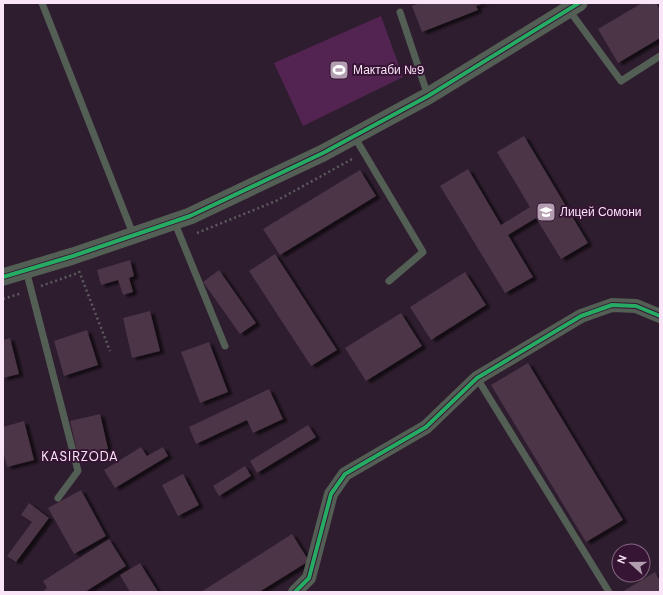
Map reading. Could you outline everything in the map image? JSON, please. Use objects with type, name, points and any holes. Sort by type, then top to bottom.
[{"type":"street","points":[[3,277],[73,256],[174,221],[204,209],[323,153],[428,96],[574,6]]},
{"type":"street","points":[[295,592],[309,578],[331,494],[345,474],[426,427],[478,378],[582,316],[612,305],[636,306],[660,316]]},
{"type":"lane","points":[[42,3],[133,234]]},
{"type":"lane","points":[[574,6],[621,81],[660,56]]},
{"type":"lane","points":[[400,12],[428,96]]},
{"type":"lane","points":[[354,136],[423,252],[389,281]]},
{"type":"lane","points":[[174,221],[225,346]]},
{"type":"lane","points":[[26,270],[78,471],[58,498]]},
{"type":"lane","points":[[478,378],[609,592]]},
{"type":"path","points":[[73,256],[110,351]]},
{"type":"shaded area","name":"Мактаби №9","points":[[381,16],[403,77],[303,126],[274,63]]},
{"type":"building","points":[[419,3],[484,3],[476,6],[478,10],[422,32],[412,6]]},
{"type":"building","points":[[642,3],[656,3],[660,10],[660,38],[618,63],[598,29]]},
{"type":"building","name":"Лицей Сомони","points":[[524,136],[588,243],[561,259],[536,218],[508,235],[533,277],[505,293],[440,186],[468,169],[501,225],[530,207],[497,152]]},
{"type":"building","points":[[360,170],[376,196],[280,255],[263,229]]},
{"type":"building","points":[[275,254],[337,350],[311,366],[249,271]]},
{"type":"building","points":[[130,260],[134,276],[129,278],[133,292],[123,295],[118,280],[101,285],[97,270]]},
{"type":"building","points":[[219,270],[256,323],[240,334],[203,282]]},
{"type":"building","points":[[465,272],[486,305],[431,340],[410,307]]},
{"type":"building","points":[[150,311],[160,351],[132,358],[123,318]]},
{"type":"building","points":[[401,313],[422,346],[366,381],[345,348]]},
{"type":"building","points":[[87,330],[98,365],[64,376],[54,341]]},
{"type":"building","points":[[10,338],[19,374],[3,378],[3,340]]},
{"type":"building","points":[[209,342],[228,392],[200,403],[181,352]]},
{"type":"building","points":[[528,363],[623,520],[586,542],[491,385]]},
{"type":"building","points":[[269,389],[283,419],[253,433],[247,420],[196,444],[189,427]]},
{"type":"building","points":[[100,414],[108,449],[78,456],[70,421]]},
{"type":"building","points":[[24,421],[34,460],[7,467],[3,451],[3,427]]},
{"type":"building","points":[[308,425],[316,437],[257,473],[250,461]]},
{"type":"building","points":[[141,447],[147,456],[163,447],[168,456],[115,488],[104,470]]},
{"type":"building","points":[[245,466],[251,476],[219,496],[213,486]]},
{"type":"building","points":[[183,474],[199,505],[178,516],[162,485]]},
{"type":"building","points":[[81,490],[106,536],[74,554],[48,508]]},
{"type":"building","points":[[29,503],[49,518],[16,562],[7,556],[32,522],[21,515]]},
{"type":"building","points":[[292,534],[309,561],[259,592],[201,592]]},
{"type":"building","points":[[109,539],[126,566],[85,592],[42,592],[47,588],[43,581]]},
{"type":"building","points":[[140,563],[158,592],[130,592],[120,575]]},
{"type":"building","points":[[655,572],[660,581],[660,592],[622,592],[637,583],[651,583],[651,574]]},
{"type":"cycle path","points":[[3,277],[73,256],[190,216],[323,153],[428,96],[579,3]]},
{"type":"cycle path","points":[[295,592],[309,578],[331,494],[345,474],[426,427],[477,378],[581,316],[612,305],[636,306],[660,316]]},
{"type":"place","name":"Мактаби №9","points":[[339,70]]},
{"type":"place","name":"Лицей Сомони","points":[[546,212]]},
{"type":"district","name":"KASIRZODA","points":[[80,456]]}]
